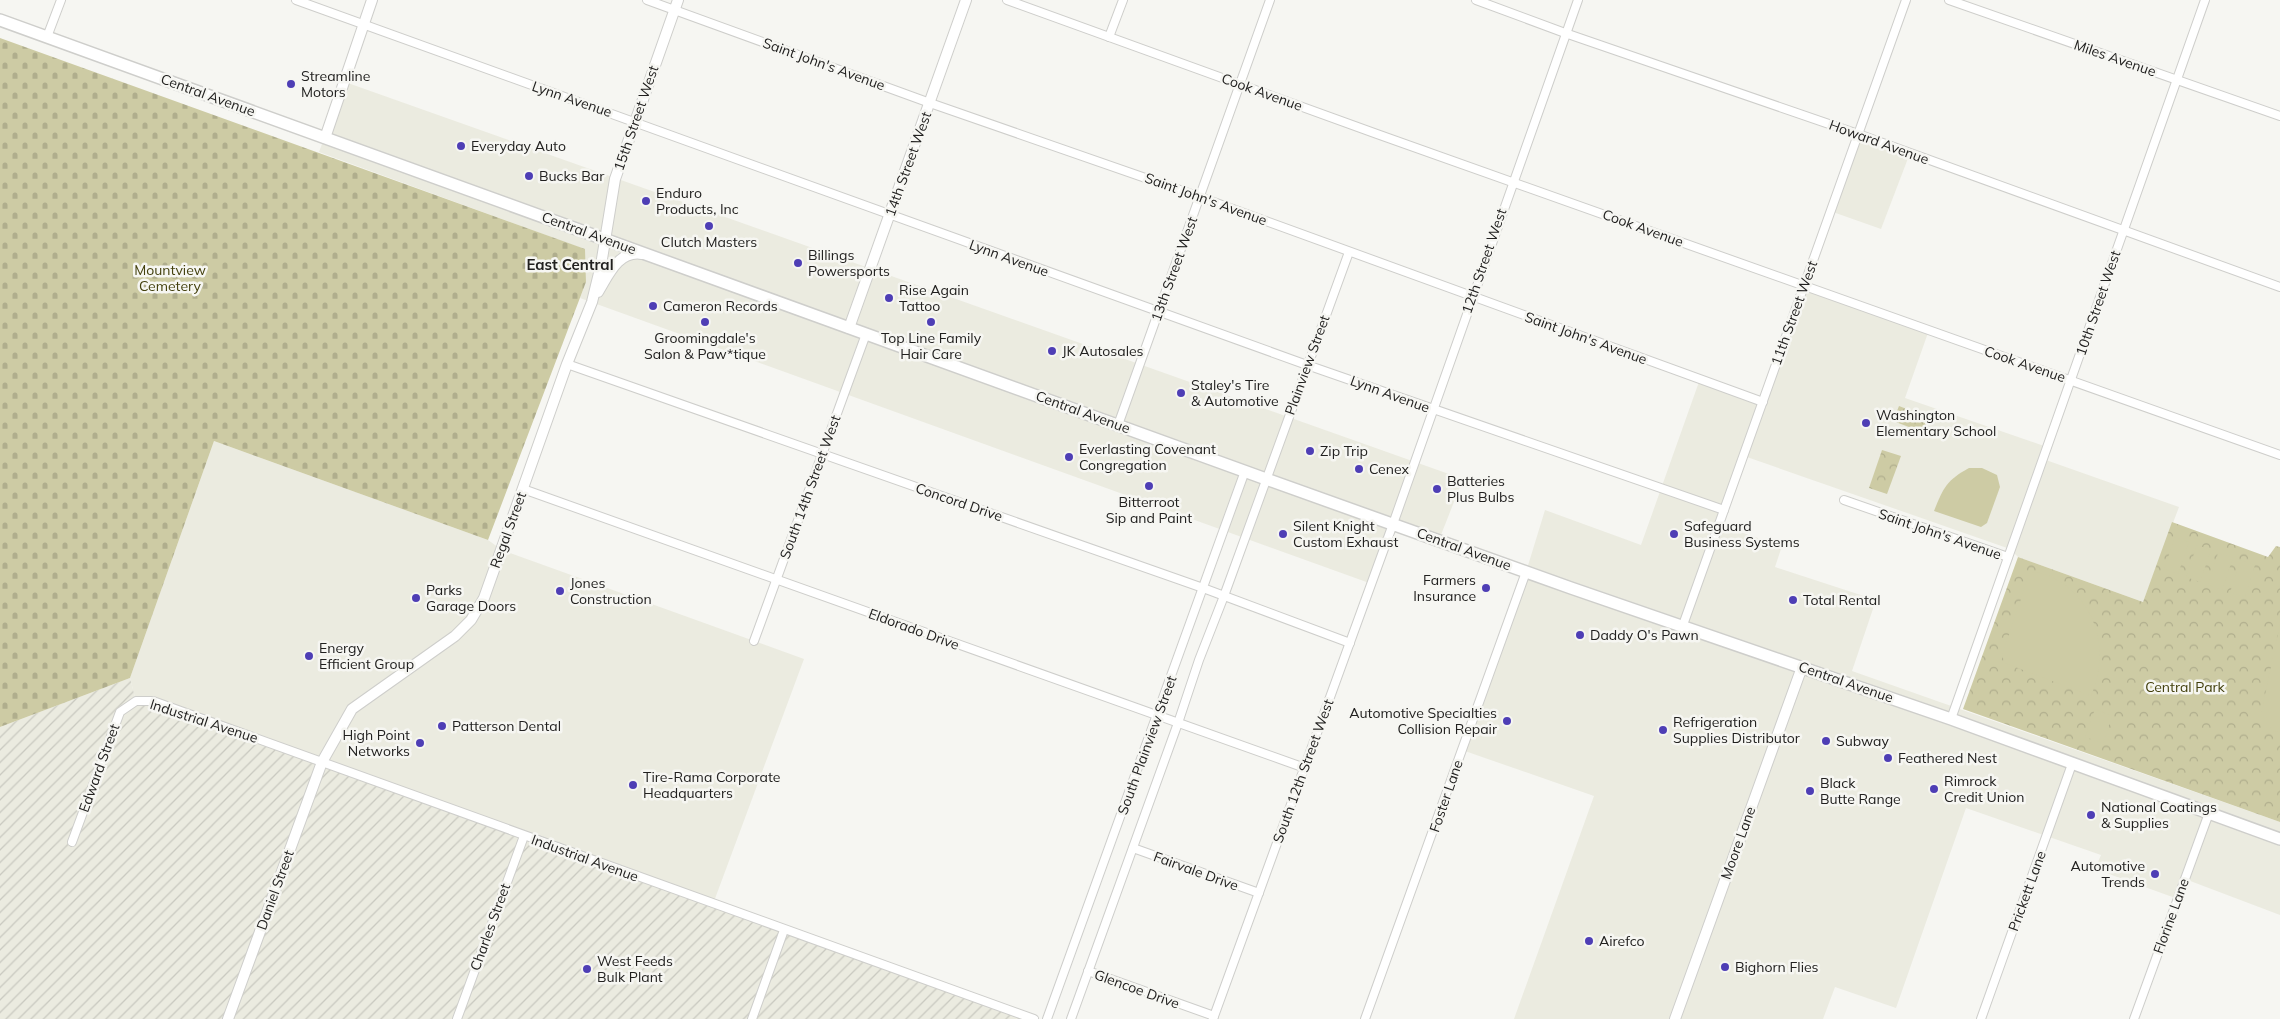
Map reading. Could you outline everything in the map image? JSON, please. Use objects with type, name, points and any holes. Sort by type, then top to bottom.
[{"type":"main road","name":"Central Avenue","points":[[0,20],[1266,479],[1526,572],[1951,719],[2280,839]]},
{"type":"street","points":[[48,37],[61,0]]},
{"type":"street","name":"Lynn Avenue","points":[[296,0],[1307,365],[1724,510]]},
{"type":"street","points":[[325,138],[372,0]]},
{"type":"street","name":"Saint John's Avenue","points":[[647,0],[676,5],[930,103],[1200,197],[1763,402]]},
{"type":"street","name":"14th Street West","points":[[849,328],[966,0]]},
{"type":"street","name":"Cook Avenue","points":[[1007,0],[1804,286],[2280,454]]},
{"type":"street","points":[[1110,37],[1123,0]]},
{"type":"street","name":"13th Street West","points":[[1118,425],[1270,0]]},
{"type":"street","name":"Howard Avenue","points":[[1476,0],[1565,33],[1858,134],[2280,288]]},
{"type":"street","name":"12th Street West","points":[[1393,524],[1578,0]]},
{"type":"street","name":"11th Street West","points":[[1683,625],[1906,0]]},
{"type":"street","name":"Miles Avenue","points":[[1949,0],[2280,116]]},
{"type":"street","name":"10th Street West","points":[[1951,719],[2205,0]]},
{"type":"street","name":"15th Street West","points":[[605,239],[615,179],[676,5]]},
{"type":"street","name":"Regal Street","points":[[322,762],[352,709],[455,636],[471,620],[484,598],[592,302],[605,239]]},
{"type":"street","name":"Plainview Street","points":[[1266,479],[1349,252]]},
{"type":"street","points":[[592,302],[613,267],[622,258],[631,254],[650,256]]},
{"type":"street","name":"South 14th Street West","points":[[754,641],[775,579],[866,334]]},
{"type":"street","name":"Concord Drive","points":[[568,364],[1203,588],[1350,643]]},
{"type":"street","name":"South Plainview Street","points":[[1047,1019],[1245,471]]},
{"type":"street","name":"South Plainview Street","points":[[1071,1019],[1199,660],[1266,479]]},
{"type":"street","name":"Eldorado Drive","points":[[523,489],[1305,768]]},
{"type":"street","name":"Saint John's Avenue","points":[[1844,500],[2008,557]]},
{"type":"street","name":"South 12th Street West","points":[[1214,1017],[1393,524]]},
{"type":"street","name":"Foster Lane","points":[[1365,1019],[1526,572]]},
{"type":"street","name":"Moore Lane","points":[[1675,1019],[1802,667]]},
{"type":"street","name":"Industrial Avenue","points":[[136,701],[153,701],[1034,1019]]},
{"type":"street","name":"Edward Street","points":[[72,842],[120,712],[136,701]]},
{"type":"street","name":"Daniel Street","points":[[228,1019],[322,762]]},
{"type":"street","name":"Prickett Lane","points":[[1981,1019],[2072,764]]},
{"type":"street","name":"Florine Lane","points":[[2134,1019],[2209,814]]},
{"type":"street","name":"Charles Street","points":[[457,1019],[524,836]]},
{"type":"street","name":"Fairvale Drive","points":[[1133,848],[1259,893]]},
{"type":"street","points":[[752,1019],[784,930]]},
{"type":"street","name":"Glencoe Drive","points":[[1088,971],[1214,1017]]},
{"type":"shaded area","points":[[345,82],[1463,479],[1439,540],[1393,524],[1372,584],[580,298],[586,282],[584,249],[319,152]]},
{"type":"shaded area","points":[[1858,134],[1910,153],[1881,229],[1830,211]]},
{"type":"shaded area","points":[[1804,286],[1929,330],[1905,398],[2047,447],[2043,459],[2179,507],[2143,602],[2018,557],[2010,549],[1744,456],[1719,525],[1782,546],[1775,567],[1876,600],[1852,671],[2280,822],[2280,915],[2185,879],[2178,899],[2095,869],[2101,855],[1966,808],[1896,1008],[1835,987],[1823,1019],[1514,1019],[1594,796],[1462,750],[1526,572],[1545,510],[1641,545],[1700,379],[1763,402]]},
{"type":"shaded area","points":[[214,441],[488,540],[502,550],[804,659],[713,904],[136,701],[130,678]]},
{"type":"shaded area","points":[[130,678],[136,701],[153,701],[1034,1019],[0,1019],[0,727]]},
{"type":"green space","name":"Mountview Cemetery","points":[[0,38],[585,249],[586,282],[488,540],[214,441],[130,678],[0,727]]},
{"type":"green space","points":[[1899,406],[1930,418],[1925,433],[1893,421]]},
{"type":"green space","points":[[1882,450],[1901,456],[1887,494],[1869,488]]},
{"type":"green space","points":[[1969,468],[1982,468],[1997,475],[2000,487],[1987,523],[1981,527],[1934,511],[1947,485]]},
{"type":"green space","name":"Central Park","points":[[2172,522],[2268,557],[2276,546],[2280,547],[2280,822],[1963,709],[2018,557],[2143,602]]},
{"type":"green space","points":[[2175,537],[2189,542],[2178,574],[2164,569]]},
{"type":"green space","points":[[2197,545],[2211,550],[2200,582],[2186,577]]},
{"type":"green space","points":[[2218,553],[2233,558],[2222,590],[2208,585]]},
{"type":"green space","points":[[2241,560],[2255,565],[2245,597],[2230,592]]},
{"type":"green space","points":[[2030,572],[2043,574],[2062,583],[2085,606],[2092,619],[2097,634],[2099,665],[2091,696],[2005,663],[2002,656]]},
{"type":"green space","points":[[2280,624],[2280,732],[2273,731],[2261,714]]},
{"type":"green space","points":[[2095,709],[2112,716],[2103,743],[2085,737]]},
{"type":"place","name":"Streamline Motors","points":[[291,84]]},
{"type":"place","name":"Everyday Auto","points":[[461,146]]},
{"type":"place","name":"Bucks Bar","points":[[529,176]]},
{"type":"place","name":"Enduro Products, Inc","points":[[646,201]]},
{"type":"place","name":"Clutch Masters","points":[[709,226]]},
{"type":"place","name":"Billings Powersports","points":[[798,263]]},
{"type":"place","name":"Rise Again Tattoo","points":[[889,298]]},
{"type":"place","name":"Cameron Records","points":[[653,306]]},
{"type":"place","name":"Groomingdale's Salon & Paw*tique","points":[[705,322]]},
{"type":"place","name":"Top Line Family Hair Care","points":[[931,322]]},
{"type":"place","name":"JK Autosales","points":[[1052,351]]},
{"type":"place","name":"Staley's Tire & Automotive","points":[[1181,393]]},
{"type":"place","name":"Washington Elementary School","points":[[1866,423]]},
{"type":"place","name":"Zip Trip","points":[[1310,451]]},
{"type":"place","name":"Everlasting Covenant Congregation","points":[[1069,457]]},
{"type":"place","name":"Cenex","points":[[1359,469]]},
{"type":"place","name":"Bitterroot Sip and Paint","points":[[1149,486]]},
{"type":"place","name":"Batteries Plus Bulbs","points":[[1437,489]]},
{"type":"place","name":"Silent Knight Custom Exhaust","points":[[1283,534]]},
{"type":"place","name":"Safeguard Business Systems","points":[[1674,534]]},
{"type":"place","name":"Farmers Insurance","points":[[1486,588]]},
{"type":"place","name":"Jones Construction","points":[[560,591]]},
{"type":"place","name":"Parks Garage Doors","points":[[416,598]]},
{"type":"place","name":"Total Rental","points":[[1793,600]]},
{"type":"place","name":"Daddy O's Pawn","points":[[1580,635]]},
{"type":"place","name":"Energy Efficient Group","points":[[309,656]]},
{"type":"place","name":"Automotive Specialties Collision Repair","points":[[1507,721]]},
{"type":"place","name":"Patterson Dental","points":[[442,726]]},
{"type":"place","name":"Refrigeration Supplies Distributor","points":[[1663,730]]},
{"type":"place","name":"Subway","points":[[1826,741]]},
{"type":"place","name":"High Point Networks","points":[[420,743]]},
{"type":"place","name":"Feathered Nest","points":[[1888,758]]},
{"type":"place","name":"Tire-Rama Corporate Headquarters","points":[[633,785]]},
{"type":"place","name":"Rimrock Credit Union","points":[[1934,789]]},
{"type":"place","name":"Black Butte Range","points":[[1810,791]]},
{"type":"place","name":"National Coatings & Supplies","points":[[2091,815]]},
{"type":"place","name":"Automotive Trends","points":[[2155,874]]},
{"type":"place","name":"Airefco","points":[[1589,941]]},
{"type":"place","name":"Bighorn Flies","points":[[1725,967]]},
{"type":"place","name":"West Feeds Bulk Plant","points":[[587,969]]},
{"type":"district","name":"East Central","points":[[570,264]]}]
